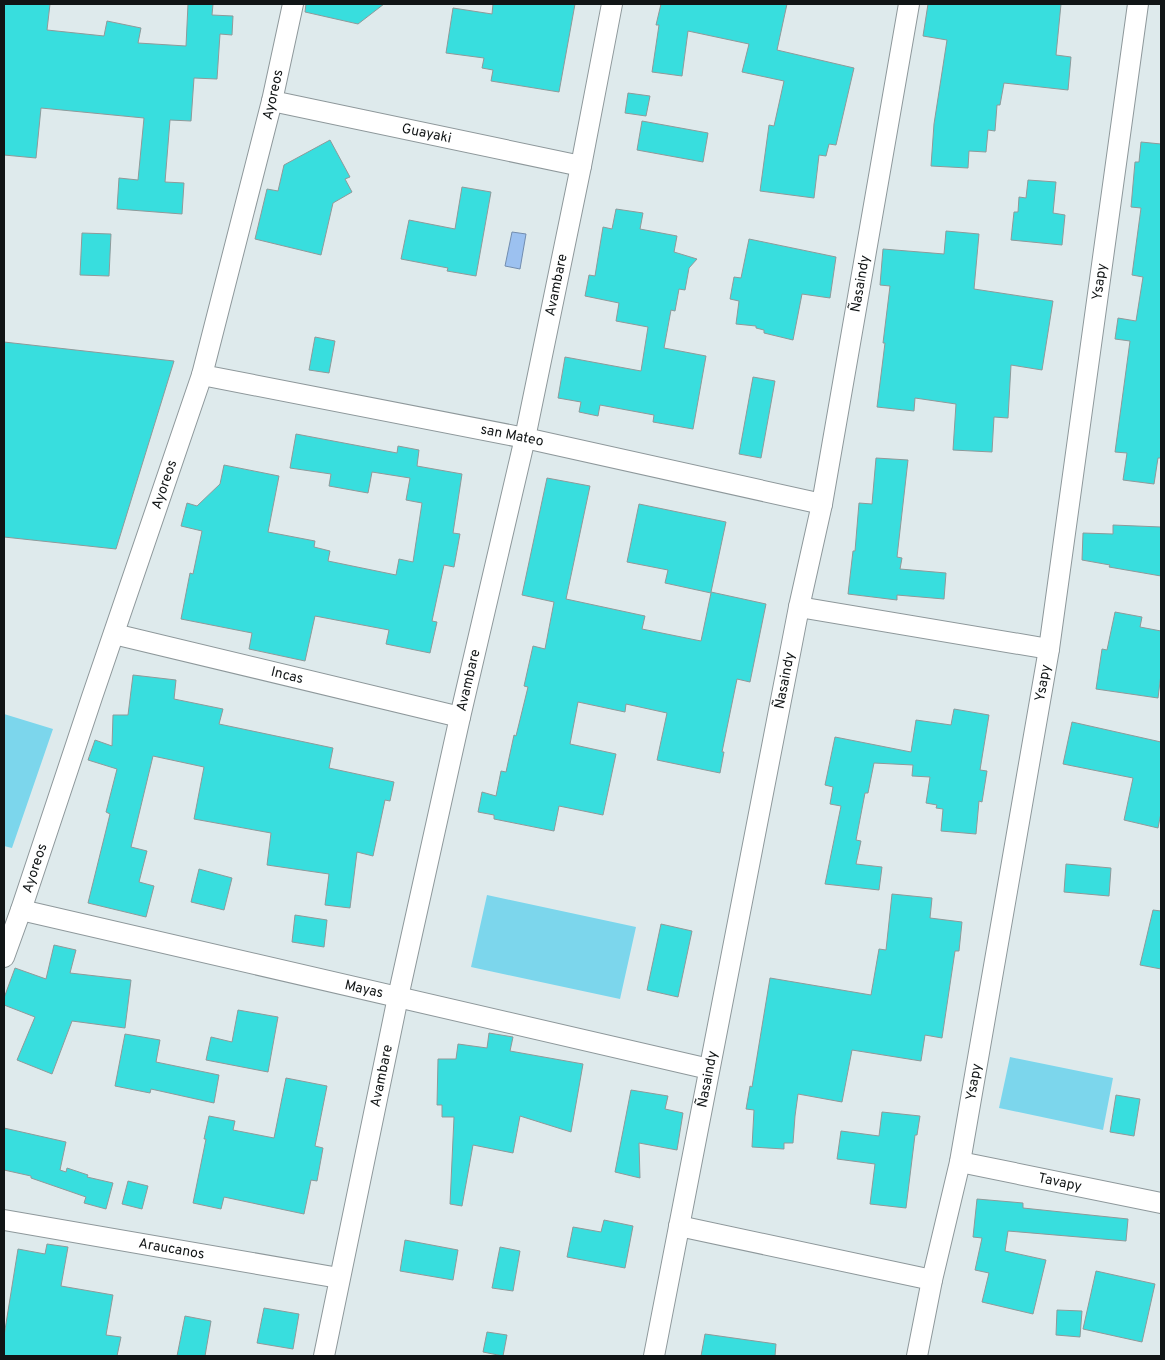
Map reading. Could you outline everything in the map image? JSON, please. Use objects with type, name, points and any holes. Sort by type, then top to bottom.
[{"type":"street","name":"Ayoreos","points":[[4,957],[202,375],[272,101],[293,4]]},
{"type":"street","name":"Avambare","points":[[324,1356],[398,997],[460,717],[525,438],[612,4]]},
{"type":"street","name":"Ñasaindy","points":[[654,1356],[799,606],[822,504],[909,4]]},
{"type":"street","name":"Ysapy","points":[[917,1356],[932,1280],[960,1162],[1050,649],[1138,4]]},
{"type":"street","name":"Guayaki","points":[[272,101],[581,166]]},
{"type":"street","name":"san Mateo","points":[[202,375],[525,438],[822,504]]},
{"type":"street","points":[[799,606],[1050,649]]},
{"type":"street","name":"Incas","points":[[114,634],[460,717]]},
{"type":"street","name":"Mayas","points":[[21,910],[709,1069]]},
{"type":"street","name":"Tavapy","points":[[960,1162],[1161,1203]]},
{"type":"street","name":"Araucanos","points":[[4,1220],[339,1278]]},
{"type":"street","points":[[679,1226],[932,1280]]},
{"type":"shaded area","points":[[512,232],[526,234],[520,269],[505,266]]},
{"type":"shaded area","points":[[4,714],[53,729],[12,848],[4,846]]},
{"type":"shaded area","points":[[487,895],[636,927],[620,999],[471,967]]},
{"type":"shaded area","points":[[1010,1057],[1113,1078],[1103,1130],[999,1108]]},
{"type":"building","points":[[4,4],[50,4],[47,30],[104,36],[107,21],[141,28],[138,43],[186,46],[188,4],[213,4],[212,15],[233,16],[232,35],[220,34],[217,79],[194,78],[191,121],[170,120],[165,182],[184,183],[182,214],[117,209],[119,178],[138,180],[144,118],[41,108],[36,158],[4,155]]},
{"type":"building","points":[[306,4],[384,4],[358,24],[305,12]]},
{"type":"building","points":[[493,4],[575,4],[559,92],[491,81],[493,70],[482,68],[484,58],[446,53],[453,8],[492,14]]},
{"type":"building","points":[[661,4],[787,4],[777,50],[854,68],[836,145],[829,144],[826,156],[819,155],[814,198],[760,191],[769,125],[774,126],[784,81],[742,72],[749,44],[688,31],[682,76],[652,72],[659,25],[656,25]]},
{"type":"building","points":[[928,4],[1061,4],[1056,55],[1071,57],[1068,90],[1004,83],[1000,105],[997,105],[995,131],[988,130],[986,152],[969,151],[968,168],[931,166],[934,124],[947,40],[923,36]]},
{"type":"building","points":[[628,93],[650,96],[646,116],[625,113]]},
{"type":"building","points":[[642,121],[708,133],[703,162],[637,150]]},
{"type":"building","points":[[330,140],[350,177],[345,179],[352,192],[333,203],[321,255],[255,239],[267,189],[278,191],[284,165]]},
{"type":"building","points":[[1141,142],[1161,144],[1161,458],[1158,458],[1154,484],[1123,480],[1127,453],[1115,452],[1130,341],[1115,339],[1118,318],[1136,321],[1143,277],[1132,275],[1141,208],[1131,207],[1135,162],[1139,162]]},
{"type":"building","points":[[1028,180],[1056,182],[1053,213],[1065,215],[1062,245],[1011,240],[1014,212],[1018,212],[1019,197],[1026,198]]},
{"type":"building","points":[[462,187],[491,192],[476,276],[447,271],[448,268],[401,259],[409,220],[455,229]]},
{"type":"building","points":[[616,209],[643,213],[640,229],[677,236],[674,252],[697,259],[689,268],[685,290],[679,289],[675,311],[671,310],[664,348],[706,356],[693,429],[653,422],[654,415],[600,405],[598,416],[579,412],[581,402],[558,398],[565,357],[641,371],[648,327],[616,321],[619,303],[585,296],[589,275],[595,276],[603,227],[612,229]]},
{"type":"building","points":[[946,231],[979,234],[974,289],[1053,301],[1042,370],[1011,365],[1008,418],[994,417],[992,452],[953,450],[956,404],[915,398],[914,411],[877,407],[890,286],[880,285],[883,249],[944,254]]},
{"type":"building","points":[[82,233],[111,234],[109,276],[80,275]]},
{"type":"building","points":[[749,239],[836,257],[830,298],[802,294],[793,340],[764,333],[764,330],[756,328],[756,326],[736,324],[739,301],[730,299],[734,277],[741,278]]},
{"type":"building","points":[[315,337],[335,341],[329,373],[309,370]]},
{"type":"building","points":[[4,342],[174,361],[116,549],[4,537]]},
{"type":"building","points":[[753,377],[775,381],[761,458],[739,454]]},
{"type":"building","points":[[296,434],[397,453],[398,446],[419,450],[417,466],[462,474],[453,533],[460,534],[454,567],[444,565],[432,621],[437,622],[430,653],[386,644],[389,630],[315,616],[305,661],[249,649],[252,633],[181,619],[190,573],[193,574],[202,531],[181,526],[187,503],[197,506],[220,484],[224,465],[279,476],[268,532],[315,541],[314,547],[330,551],[328,561],[396,575],[399,559],[413,562],[422,503],[406,500],[410,478],[372,472],[368,493],[329,486],[331,474],[290,468]]},
{"type":"building","points":[[876,458],[908,460],[897,557],[902,558],[900,569],[946,573],[944,599],[897,595],[897,600],[848,594],[853,551],[855,551],[859,503],[872,504]]},
{"type":"building","points":[[547,478],[590,486],[566,599],[645,616],[642,629],[701,641],[711,593],[665,583],[668,570],[627,562],[639,504],[726,522],[711,592],[766,604],[750,682],[737,679],[722,752],[724,752],[720,773],[657,760],[667,713],[626,704],[625,712],[578,702],[570,744],[616,754],[603,815],[559,806],[554,831],[494,819],[494,815],[478,812],[482,792],[496,796],[501,771],[506,772],[514,735],[516,736],[528,687],[524,686],[533,646],[545,649],[554,602],[522,595]]},
{"type":"building","points":[[1113,525],[1161,527],[1161,576],[1109,567],[1110,565],[1082,560],[1083,533],[1113,534]]},
{"type":"building","points":[[1115,612],[1142,617],[1140,627],[1161,631],[1161,674],[1158,698],[1096,689],[1102,649],[1107,650]]},
{"type":"building","points":[[133,675],[176,680],[174,699],[223,709],[219,724],[333,748],[329,768],[394,782],[390,801],[385,800],[373,856],[357,852],[350,908],[325,905],[329,874],[267,865],[271,833],[194,819],[204,767],[153,756],[131,847],[147,851],[139,882],[154,886],[146,917],[88,903],[110,814],[106,812],[117,769],[88,760],[95,740],[112,746],[113,715],[128,715]]},
{"type":"building","points":[[954,709],[989,715],[980,770],[987,771],[982,802],[979,801],[976,834],[941,831],[943,809],[936,808],[937,805],[926,803],[930,777],[912,776],[913,765],[874,763],[868,793],[865,793],[856,840],[861,841],[856,864],[882,867],[879,890],[825,884],[841,806],[830,804],[833,787],[825,785],[835,737],[911,752],[916,720],[951,725]]},
{"type":"building","points":[[1072,722],[1161,742],[1161,813],[1158,828],[1124,820],[1133,778],[1063,764]]},
{"type":"building","points":[[1066,864],[1111,868],[1109,896],[1064,892]]},
{"type":"building","points":[[199,869],[232,878],[224,910],[191,902]]},
{"type":"building","points":[[892,894],[932,898],[930,918],[962,922],[959,951],[955,951],[942,1038],[925,1035],[921,1061],[852,1050],[842,1102],[798,1094],[793,1143],[784,1143],[784,1149],[752,1147],[754,1110],[746,1109],[750,1086],[752,1087],[770,978],[871,995],[879,949],[886,950]]},
{"type":"building","points":[[1153,910],[1161,911],[1161,969],[1140,965]]},
{"type":"building","points":[[295,915],[327,920],[324,947],[292,942]]},
{"type":"building","points":[[661,924],[692,931],[678,997],[647,990]]},
{"type":"building","points":[[54,945],[76,950],[70,973],[131,980],[125,1028],[72,1021],[52,1074],[17,1060],[35,1017],[4,1005],[4,998],[15,968],[46,979]]},
{"type":"building","points":[[238,1010],[278,1017],[268,1072],[206,1060],[211,1037],[232,1042]]},
{"type":"building","points":[[489,1033],[513,1037],[510,1051],[583,1064],[571,1132],[520,1116],[513,1153],[473,1145],[462,1206],[450,1204],[454,1117],[442,1117],[442,1105],[437,1105],[438,1059],[456,1059],[458,1044],[487,1048]]},
{"type":"building","points":[[125,1034],[160,1040],[156,1062],[219,1075],[214,1103],[151,1089],[150,1093],[115,1086]]},
{"type":"building","points":[[286,1078],[327,1086],[315,1146],[323,1148],[317,1181],[311,1180],[304,1214],[224,1197],[221,1209],[193,1203],[209,1116],[235,1121],[233,1130],[274,1138]]},
{"type":"building","points":[[631,1090],[668,1096],[665,1109],[683,1113],[677,1150],[639,1143],[640,1178],[615,1172]]},
{"type":"building","points":[[1116,1095],[1140,1099],[1134,1136],[1110,1132]]},
{"type":"building","points":[[882,1112],[920,1116],[917,1135],[915,1135],[906,1208],[870,1204],[875,1164],[837,1159],[841,1131],[879,1136]]},
{"type":"building","points":[[4,1128],[66,1142],[60,1170],[66,1172],[67,1168],[88,1175],[87,1177],[113,1183],[106,1209],[84,1203],[86,1197],[31,1178],[31,1176],[4,1170]]},
{"type":"building","points":[[128,1181],[148,1186],[142,1209],[122,1204]]},
{"type":"building","points":[[977,1199],[1023,1203],[1023,1208],[1128,1219],[1126,1241],[1008,1231],[1005,1251],[1046,1260],[1033,1314],[982,1302],[989,1273],[975,1270],[982,1238],[973,1237]]},
{"type":"building","points":[[604,1220],[633,1226],[625,1268],[567,1257],[573,1227],[601,1232]]},
{"type":"building","points":[[405,1240],[458,1250],[453,1280],[400,1271]]},
{"type":"building","points":[[47,1244],[68,1247],[61,1286],[113,1295],[106,1335],[121,1337],[117,1356],[4,1356],[4,1336],[18,1249],[45,1254]]},
{"type":"building","points":[[500,1247],[520,1251],[513,1291],[492,1288]]},
{"type":"building","points":[[1096,1271],[1155,1284],[1142,1342],[1083,1329]]},
{"type":"building","points":[[264,1308],[299,1314],[293,1349],[257,1343]]},
{"type":"building","points":[[1057,1310],[1082,1311],[1080,1337],[1056,1335]]},
{"type":"building","points":[[185,1316],[211,1321],[205,1356],[177,1356]]},
{"type":"building","points":[[487,1332],[507,1335],[503,1356],[483,1352]]},
{"type":"building","points":[[705,1334],[776,1344],[775,1356],[701,1356]]}]
